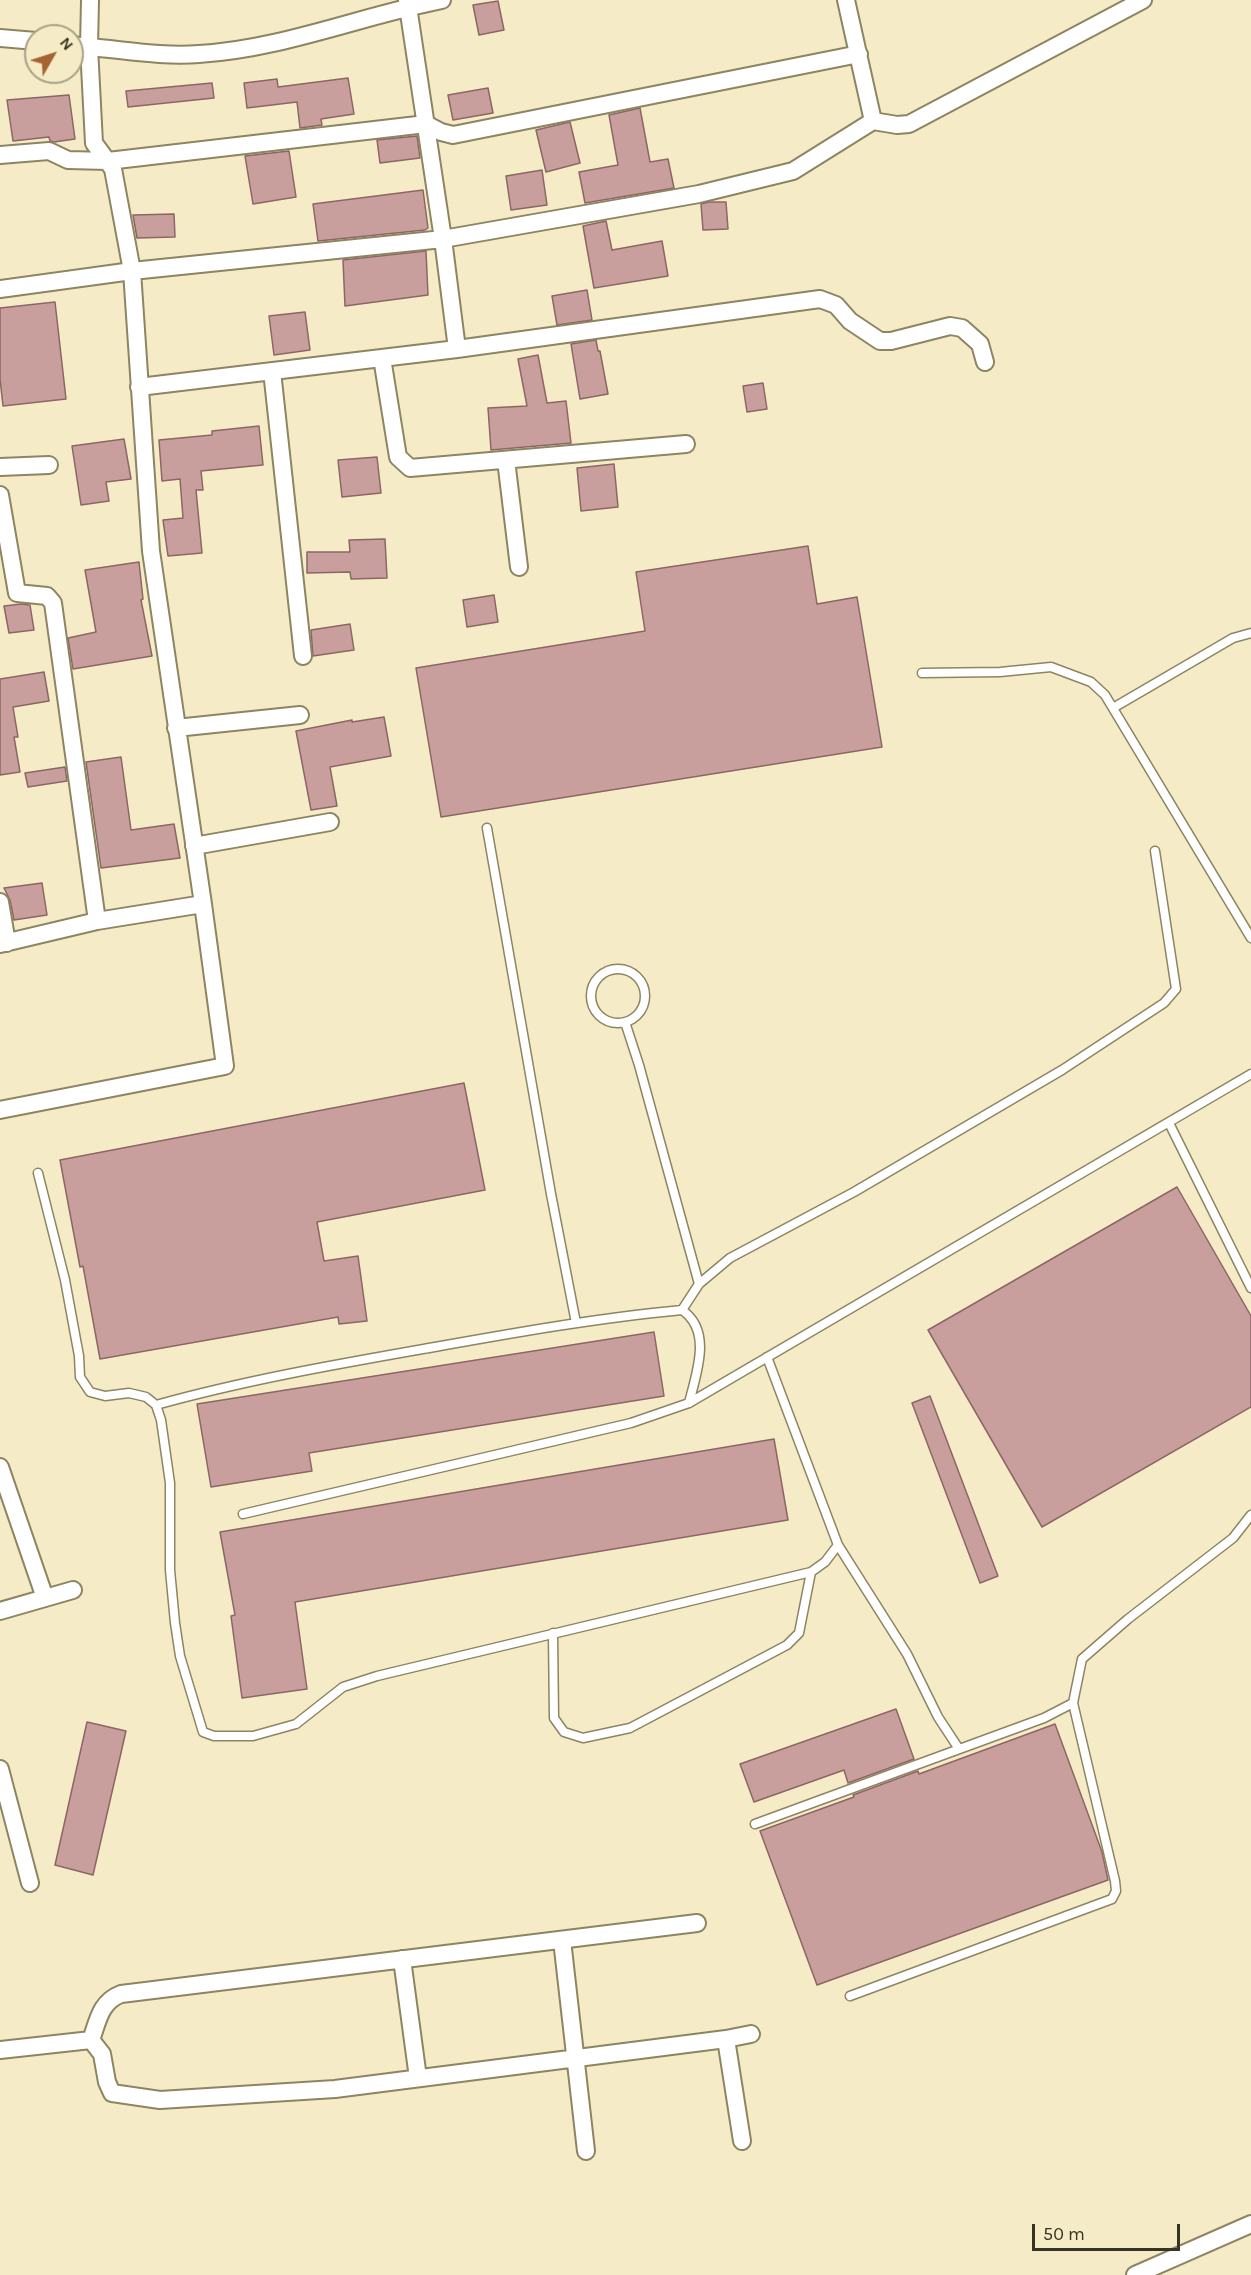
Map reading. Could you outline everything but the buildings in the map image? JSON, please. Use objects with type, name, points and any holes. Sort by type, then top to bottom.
[{"type":"street","points":[[0,1110],[225,1066],[151,551],[132,271],[113,170],[94,143],[89,47],[90,0]]},
{"type":"street","points":[[84,46],[177,54],[231,51],[318,32],[407,3],[442,0]]},
{"type":"street","points":[[846,0],[873,121]]},
{"type":"street","points":[[0,289],[132,271],[443,239],[699,194],[793,171],[873,121],[897,125],[909,124],[1143,0]]},
{"type":"street","points":[[407,3],[443,239],[457,349]]},
{"type":"street","points":[[0,38],[24,40]]},
{"type":"street","points":[[0,156],[49,152],[68,160],[108,161],[426,124],[453,135],[859,54]]},
{"type":"street","points":[[139,387],[457,349],[820,299],[836,305],[850,321],[880,341],[891,341],[950,326],[962,328],[980,344],[985,362]]},
{"type":"street","points":[[382,358],[398,457],[410,468],[686,444]]},
{"type":"street","points":[[272,371],[303,656]]},
{"type":"street","points":[[506,460],[519,567]]},
{"type":"street","points":[[0,467],[49,465]]},
{"type":"street","points":[[0,495],[18,593]]},
{"type":"street","points":[[0,592],[47,596],[53,603],[97,921]]},
{"type":"street","points":[[176,728],[300,715]]},
{"type":"street","points":[[194,846],[330,822]]},
{"type":"street","points":[[0,902],[4,944],[97,921],[203,904]]},
{"type":"street","points":[[0,1467],[45,1598]]},
{"type":"street","points":[[0,1611],[73,1590]]},
{"type":"street","points":[[0,1769],[30,1883]]},
{"type":"street","points":[[91,2040],[103,2006],[110,1998],[121,1994],[697,1923]]},
{"type":"street","points":[[562,1940],[586,2151]]},
{"type":"street","points":[[402,1959],[418,2078]]},
{"type":"street","points":[[91,2040],[102,2054],[107,2082],[112,2093],[160,2100],[335,2089],[751,2034]]},
{"type":"street","points":[[726,2039],[742,2141]]},
{"type":"street","points":[[0,2050],[91,2040]]},
{"type":"street","points":[[1136,2275],[1251,2224]]},
{"type":"lane","points":[[1113,708],[1233,638],[1251,633]]},
{"type":"lane","points":[[922,673],[1000,672],[1052,667],[1091,682],[1105,695],[1251,938]]},
{"type":"lane","points":[[487,828],[576,1323]]},
{"type":"lane","points":[[682,1310],[699,1284],[730,1258],[854,1192],[983,1117],[1062,1070],[1164,1003],[1176,989],[1155,851]]},
{"type":"lane","points":[[614,969],[631,973],[638,978],[645,995],[640,1012],[625,1022],[608,1021],[595,1009],[592,1001],[594,984],[606,972],[614,969]]},
{"type":"lane","points":[[625,1022],[699,1284]]},
{"type":"lane","points":[[243,1514],[630,1423],[689,1403],[1251,1074]]},
{"type":"lane","points":[[1169,1123],[1251,1288]]},
{"type":"lane","points":[[38,1173],[65,1280],[79,1356],[80,1377],[90,1392],[105,1396],[129,1393],[146,1397],[156,1405],[161,1420],[170,1483],[170,1570],[175,1623],[180,1656],[203,1732],[214,1736],[253,1736],[286,1727],[296,1724],[343,1687],[377,1676],[811,1572],[825,1562],[838,1545]]},
{"type":"lane","points":[[156,1405],[230,1386],[392,1355],[576,1323],[682,1310],[690,1316],[699,1337],[701,1353],[689,1403]]},
{"type":"lane","points":[[767,1357],[838,1545],[907,1654],[938,1717],[959,1749]]},
{"type":"lane","points":[[850,1996],[1112,1899],[1116,1891],[1115,1881],[1073,1703],[1082,1659],[1128,1619],[1233,1538],[1251,1515]]},
{"type":"lane","points":[[554,1633],[554,1718],[564,1732],[583,1738],[630,1728],[787,1645],[799,1633],[804,1613],[805,1592],[811,1572]]},
{"type":"lane","points":[[755,1824],[1044,1718],[1073,1703]]}]
